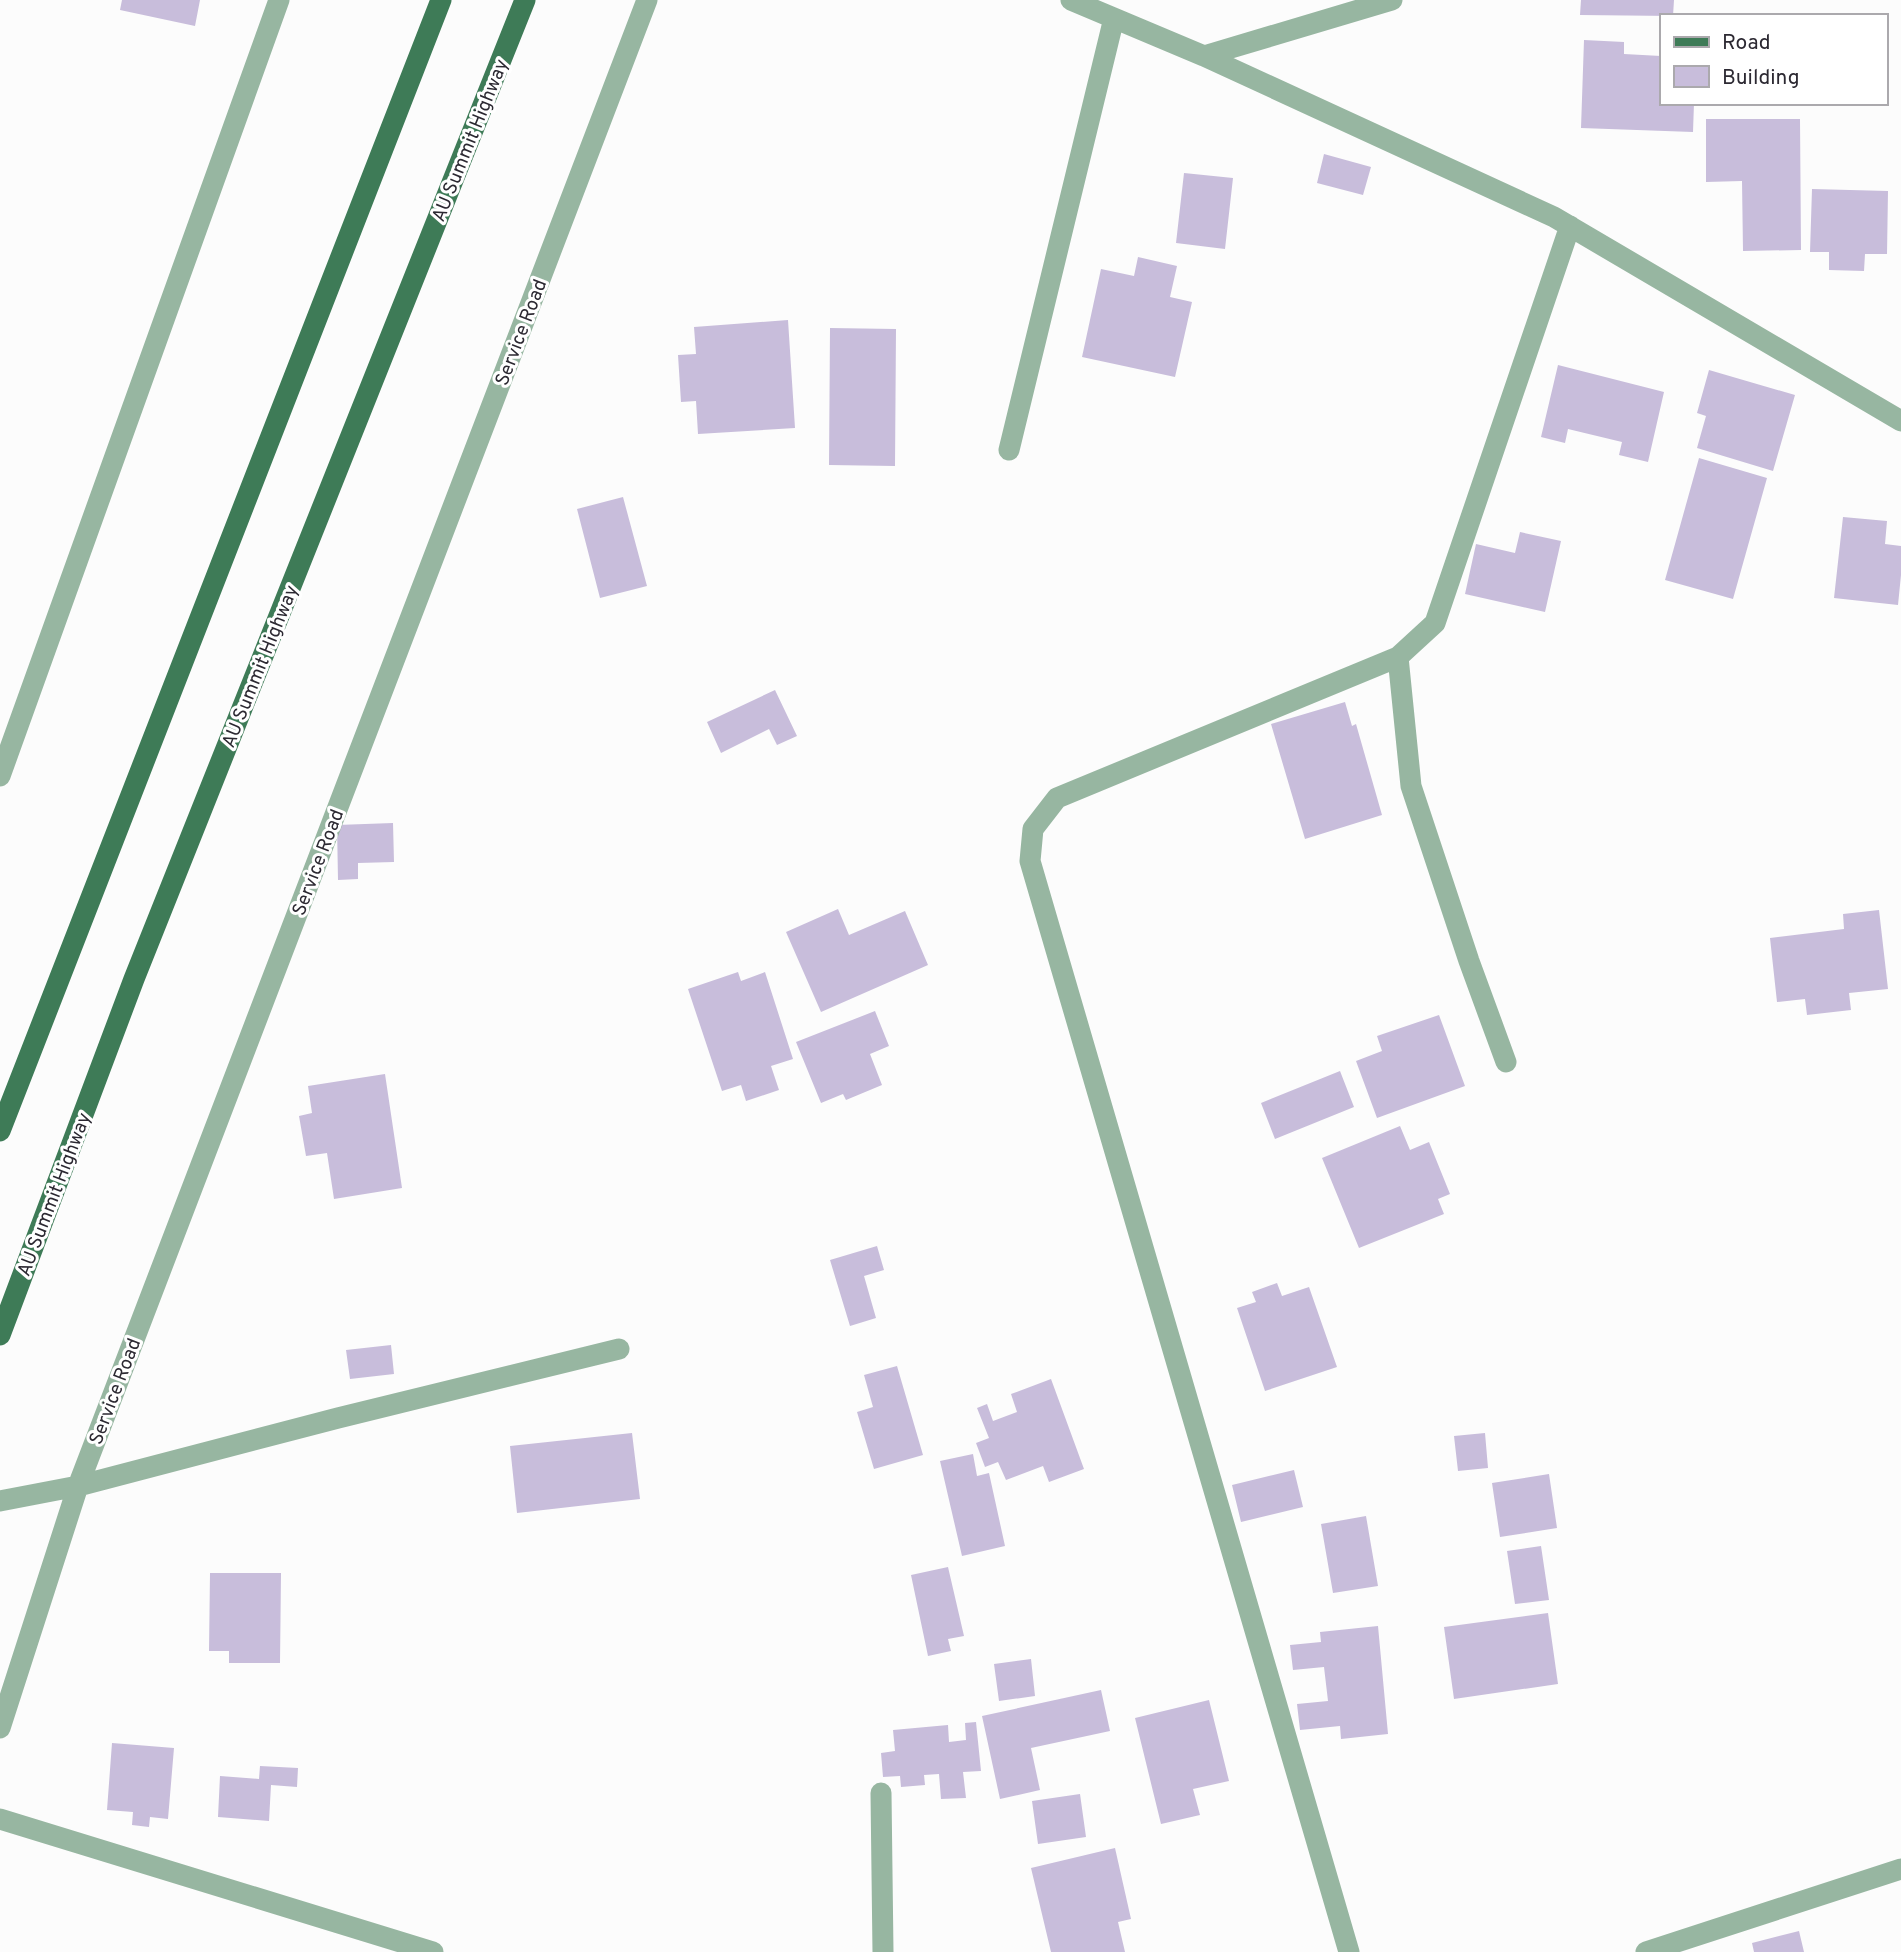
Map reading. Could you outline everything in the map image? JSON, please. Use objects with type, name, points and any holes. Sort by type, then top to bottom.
[{"type":"main road","points":[[0,1131],[442,0]]},
{"type":"main road","name":"AU Summit Highway","points":[[0,1335],[134,979],[525,0]]},
{"type":"street","points":[[0,776],[279,0]]},
{"type":"street","name":"Service Road","points":[[0,1728],[78,1486],[647,0]]},
{"type":"street","points":[[1070,0],[1204,56],[1554,217],[1901,421]]},
{"type":"street","points":[[1204,56],[1392,0]]},
{"type":"street","points":[[1009,450],[1115,19]]},
{"type":"street","points":[[1349,1952],[1030,861],[1033,829],[1057,798],[1398,657],[1435,622],[1570,226]]},
{"type":"street","points":[[1398,657],[1411,786],[1469,961],[1506,1062]]},
{"type":"street","points":[[0,1501],[78,1486],[619,1349]]},
{"type":"street","points":[[881,1793],[883,1952]]},
{"type":"street","points":[[0,1819],[433,1952]]},
{"type":"street","points":[[1646,1952],[1901,1869]]},
{"type":"building","points":[[122,0],[200,0],[195,26],[120,10]]},
{"type":"building","points":[[1581,0],[1674,0],[1673,14],[1580,15]]},
{"type":"building","points":[[1584,40],[1624,42],[1624,54],[1660,56],[1660,105],[1694,105],[1693,132],[1581,128]]},
{"type":"building","points":[[1706,119],[1800,119],[1801,250],[1743,251],[1742,181],[1706,182]]},
{"type":"building","points":[[1324,154],[1371,167],[1363,195],[1317,183]]},
{"type":"building","points":[[1184,173],[1233,178],[1225,249],[1176,243]]},
{"type":"building","points":[[1812,189],[1888,191],[1887,254],[1865,254],[1864,271],[1829,270],[1829,252],[1810,252]]},
{"type":"building","points":[[1138,257],[1177,266],[1170,297],[1192,302],[1175,377],[1082,357],[1101,269],[1134,276]]},
{"type":"building","points":[[788,320],[795,428],[698,434],[696,401],[681,402],[678,355],[696,354],[694,327]]},
{"type":"building","points":[[830,328],[896,329],[895,466],[829,465]]},
{"type":"building","points":[[1558,365],[1664,392],[1648,462],[1619,455],[1622,442],[1568,429],[1565,443],[1541,437]]},
{"type":"building","points":[[1709,370],[1795,395],[1773,471],[1697,448],[1706,416],[1697,413]]},
{"type":"building","points":[[1699,458],[1767,478],[1733,599],[1665,580]]},
{"type":"building","points":[[623,497],[647,586],[600,598],[577,509]]},
{"type":"building","points":[[1843,517],[1887,521],[1885,544],[1901,546],[1898,605],[1834,598]]},
{"type":"building","points":[[1520,532],[1561,541],[1545,612],[1465,594],[1476,544],[1515,553]]},
{"type":"building","points":[[775,690],[797,736],[777,745],[769,729],[721,753],[707,722]]},
{"type":"building","points":[[1345,702],[1352,726],[1356,724],[1382,815],[1305,839],[1271,724]]},
{"type":"building","points":[[393,823],[394,862],[358,863],[358,879],[338,880],[337,825]]},
{"type":"building","points":[[838,909],[849,935],[905,911],[928,965],[821,1012],[786,932]]},
{"type":"building","points":[[1879,910],[1888,989],[1849,993],[1851,1010],[1807,1015],[1805,999],[1777,1002],[1770,938],[1844,929],[1843,914]]},
{"type":"building","points":[[738,972],[741,981],[765,972],[793,1059],[771,1066],[779,1090],[746,1101],[741,1085],[722,1091],[688,989]]},
{"type":"building","points":[[875,1011],[889,1046],[870,1054],[882,1085],[846,1100],[843,1094],[821,1103],[796,1042]]},
{"type":"building","points":[[1439,1015],[1465,1086],[1377,1118],[1356,1061],[1382,1051],[1377,1036]]},
{"type":"building","points":[[1340,1071],[1354,1107],[1275,1139],[1261,1103]]},
{"type":"building","points":[[385,1074],[402,1188],[334,1199],[327,1153],[306,1156],[299,1116],[312,1113],[308,1086]]},
{"type":"building","points":[[1400,1126],[1410,1150],[1429,1142],[1450,1194],[1438,1199],[1444,1214],[1359,1248],[1322,1158]]},
{"type":"building","points":[[877,1246],[884,1270],[864,1276],[876,1318],[850,1326],[830,1260]]},
{"type":"building","points":[[1277,1283],[1282,1296],[1309,1287],[1337,1367],[1265,1391],[1237,1308],[1256,1302],[1252,1292]]},
{"type":"building","points":[[391,1345],[394,1374],[350,1379],[346,1350]]},
{"type":"building","points":[[897,1366],[923,1455],[874,1469],[857,1412],[873,1407],[864,1375]]},
{"type":"building","points":[[1051,1379],[1084,1469],[1049,1482],[1043,1466],[1006,1480],[998,1462],[985,1467],[976,1443],[989,1438],[977,1408],[987,1404],[993,1421],[1017,1412],[1011,1394]]},
{"type":"building","points":[[632,1433],[640,1499],[517,1513],[510,1446]]},
{"type":"building","points":[[1485,1433],[1488,1468],[1458,1471],[1454,1436]]},
{"type":"building","points":[[973,1454],[977,1476],[989,1473],[1005,1546],[962,1556],[940,1461]]},
{"type":"building","points":[[1294,1470],[1303,1507],[1241,1522],[1232,1485]]},
{"type":"building","points":[[1549,1474],[1557,1528],[1500,1537],[1492,1483]]},
{"type":"building","points":[[1366,1516],[1378,1586],[1333,1593],[1321,1524]]},
{"type":"building","points":[[1541,1546],[1549,1600],[1515,1604],[1507,1551]]},
{"type":"building","points":[[948,1567],[964,1636],[948,1639],[951,1651],[928,1656],[911,1575]]},
{"type":"building","points":[[210,1573],[281,1573],[280,1663],[229,1663],[229,1651],[209,1651]]},
{"type":"building","points":[[1548,1613],[1558,1684],[1454,1699],[1444,1627]]},
{"type":"building","points":[[1378,1626],[1388,1734],[1341,1739],[1340,1726],[1300,1730],[1297,1704],[1328,1701],[1324,1667],[1293,1670],[1290,1645],[1321,1642],[1320,1632]]},
{"type":"building","points":[[1031,1659],[1035,1696],[999,1701],[994,1664]]},
{"type":"building","points":[[1101,1690],[1110,1731],[1031,1748],[1040,1790],[1000,1799],[982,1716]]},
{"type":"building","points":[[1209,1700],[1229,1781],[1193,1789],[1200,1815],[1161,1824],[1135,1718]]},
{"type":"building","points":[[976,1722],[981,1771],[963,1772],[966,1798],[941,1799],[939,1774],[924,1775],[925,1785],[901,1787],[900,1776],[883,1777],[881,1753],[895,1751],[893,1730],[948,1725],[949,1742],[966,1740],[965,1723]]},
{"type":"building","points":[[112,1743],[174,1748],[168,1819],[150,1817],[149,1827],[132,1825],[133,1812],[107,1810]]},
{"type":"building","points":[[260,1766],[298,1768],[297,1787],[271,1785],[269,1821],[218,1817],[220,1776],[259,1779]]},
{"type":"building","points":[[1080,1794],[1086,1837],[1038,1844],[1032,1801]]},
{"type":"building","points":[[1115,1848],[1131,1919],[1118,1922],[1125,1952],[1051,1952],[1031,1868]]},
{"type":"building","points":[[1799,1931],[1804,1952],[1754,1952],[1752,1943]]}]
